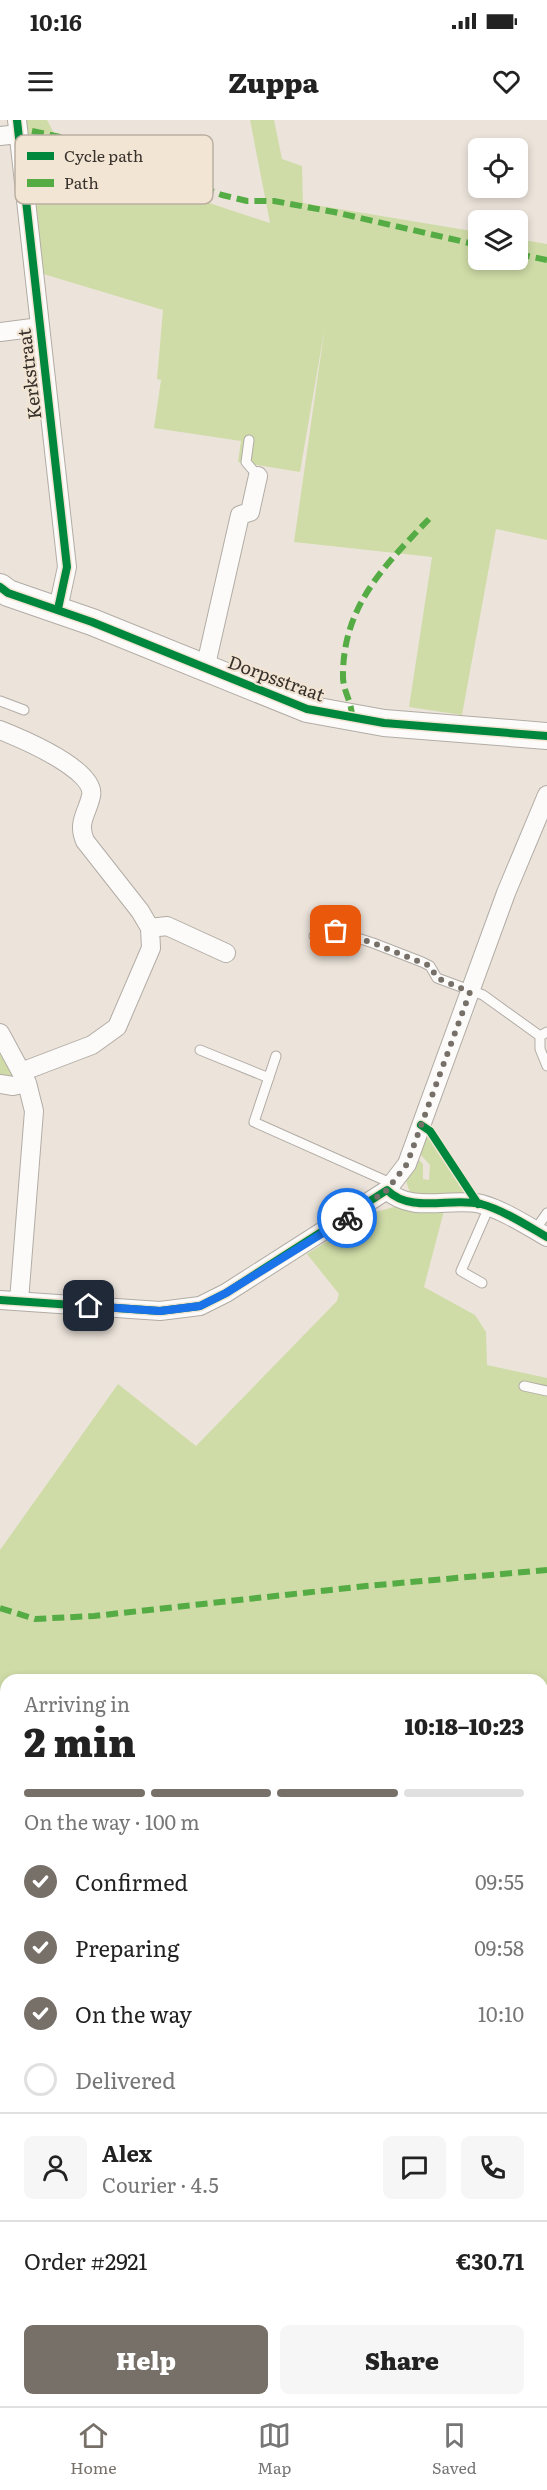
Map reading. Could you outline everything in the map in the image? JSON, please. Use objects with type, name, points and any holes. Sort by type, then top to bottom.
[{"type":"street","name":"Kerkstraat","points":[[12,130],[15,151]]},
{"type":"street","name":"Kerkstraat","points":[[23,204],[40,327],[67,567],[58,609]]},
{"type":"street","points":[[0,332],[40,327]]},
{"type":"street","name":"Dorpsstraat","points":[[205,669],[240,515],[250,512],[258,476]]},
{"type":"street","name":"Dorpsstraat","points":[[3,596],[58,609],[307,709],[384,723],[547,736]]},
{"type":"street","points":[[0,730],[42,747],[86,779],[91,787],[92,795],[81,820],[80,831],[85,841],[140,911],[150,928],[151,948],[117,1027],[92,1045],[24,1078],[13,1086],[0,1084]]},
{"type":"street","points":[[0,1300],[160,1311],[200,1306],[226,1293],[390,1187],[407,1164],[506,893],[547,795]]},
{"type":"street","points":[[150,928],[167,926],[226,953]]},
{"type":"street","points":[[0,1033],[24,1078],[34,1111],[19,1301]]},
{"type":"street","points":[[390,1187],[395,1198],[415,1203],[461,1201],[489,1207],[541,1234]]},
{"type":"lane","points":[[249,440],[246,462],[258,476]]},
{"type":"lane","points":[[0,701],[24,710]]},
{"type":"lane","points":[[314,936],[336,931],[373,943],[430,966],[437,978],[483,995],[544,1034],[540,1049],[547,1066]]},
{"type":"lane","points":[[200,1050],[268,1078]]},
{"type":"lane","points":[[276,1056],[254,1122],[390,1187]]},
{"type":"lane","points":[[483,1283],[461,1271],[489,1207]]},
{"type":"lane","points":[[541,1234],[547,1213]]},
{"type":"lane","points":[[524,1386],[547,1391]]},
{"type":"green space","points":[[12,120],[47,120],[55,135],[15,135]]},
{"type":"green space","points":[[250,120],[274,120],[282,159],[302,166],[303,203],[468,230],[468,270],[528,270],[528,241],[547,244],[547,540],[496,529],[462,715],[409,707],[432,557],[294,542],[325,326],[300,472],[238,462],[241,441],[154,428],[161,380],[157,379],[163,310],[40,273],[27,204],[212,204],[270,223]]},
{"type":"green space","points":[[0,1052],[13,1076],[4,1081],[0,1081]]},
{"type":"green space","points":[[427,1133],[469,1196],[411,1196],[406,1181],[418,1159],[423,1164],[423,1179],[429,1180],[430,1165],[420,1154]]},
{"type":"green space","points":[[394,1207],[445,1207],[424,1287],[475,1315],[486,1332],[487,1365],[547,1378],[547,1674],[0,1674],[0,1550],[118,1384],[196,1446],[337,1301],[339,1294],[307,1254],[372,1213]]},
{"type":"marked path","points":[[32,131],[51,135]]},
{"type":"marked path","points":[[213,192],[247,201],[274,201],[334,212],[468,243]]},
{"type":"marked path","points":[[528,256],[547,260]]},
{"type":"marked path","points":[[352,718],[343,678],[345,653],[358,609],[382,571],[429,519]]},
{"type":"marked path","points":[[0,1608],[35,1619],[94,1616],[366,1586],[547,1570]]},
{"type":"cycle path","points":[[17,120],[19,135]]},
{"type":"cycle path","points":[[26,204],[67,567],[58,609]]},
{"type":"cycle path","points":[[0,587],[8,593],[92,622],[307,709],[384,723],[547,736]]},
{"type":"cycle path","points":[[421,1125],[430,1131],[478,1204]]},
{"type":"cycle path","points":[[0,1300],[160,1311],[200,1306],[226,1293],[387,1190],[397,1197],[419,1203],[469,1202],[481,1204],[506,1214],[547,1237]]},
{"type":"way so far","points":[[336,931],[430,966],[437,978],[470,992],[407,1164],[387,1190],[347,1218]]},
{"type":"route","points":[[89,1306],[160,1311],[200,1306],[226,1293],[347,1218]]}]
